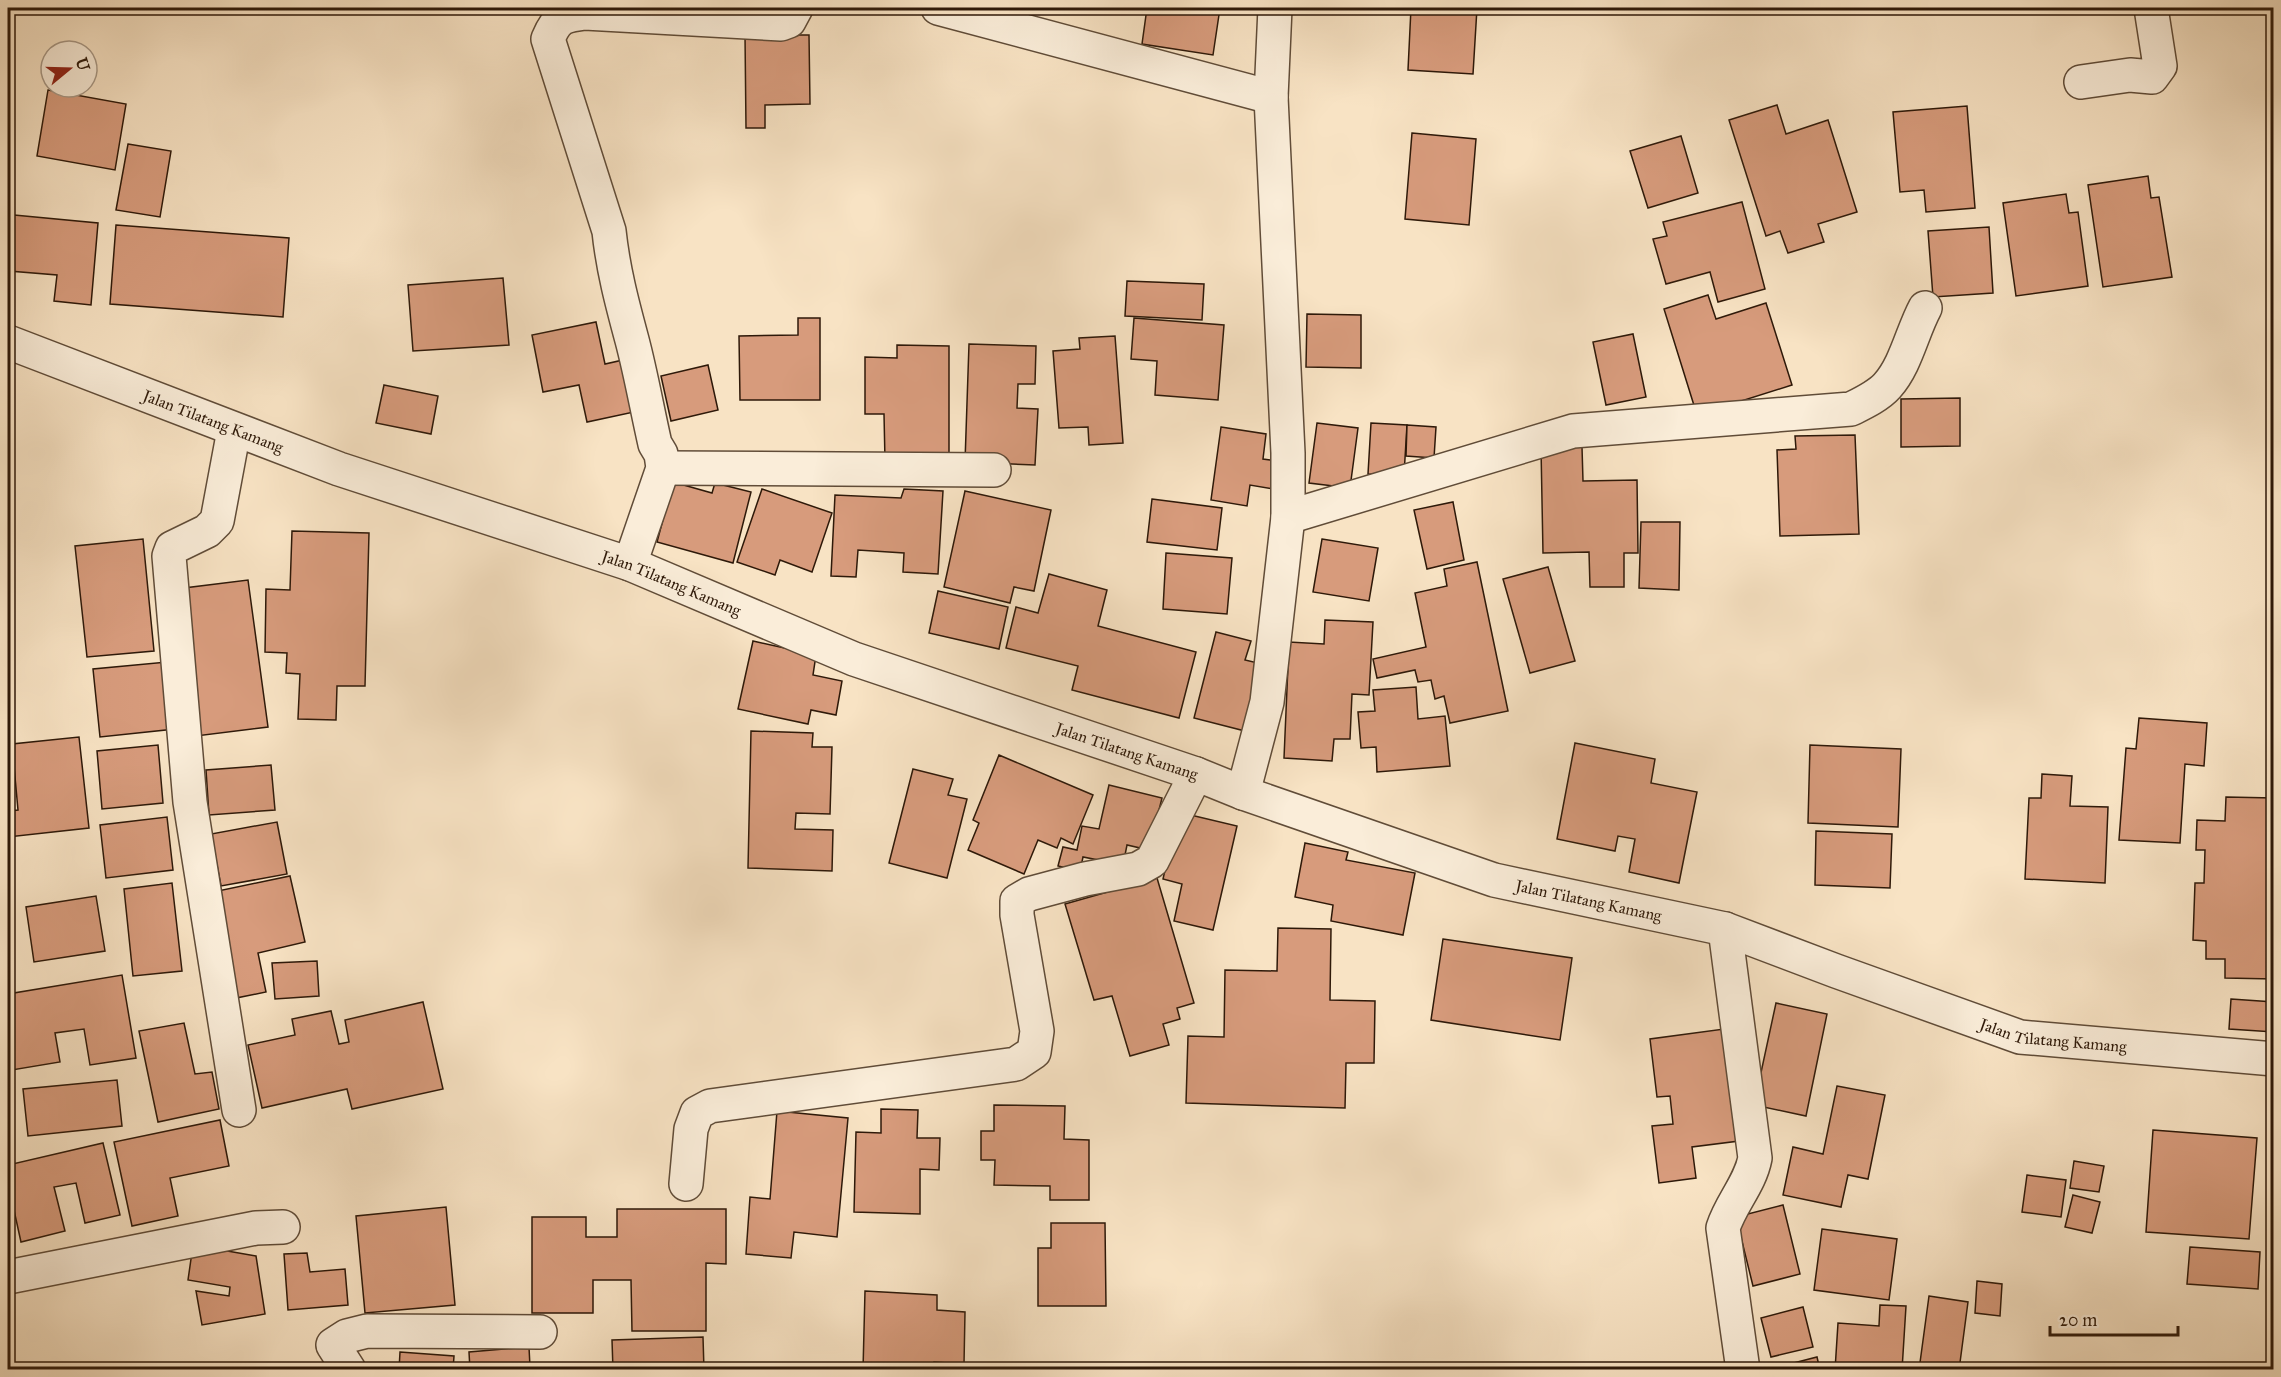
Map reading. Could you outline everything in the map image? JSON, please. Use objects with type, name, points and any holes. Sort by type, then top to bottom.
[{"type":"street","points":[[630,564],[663,468],[661,454],[655,444],[632,341],[620,300],[612,262],[609,231],[548,39],[554,24],[569,15],[585,13],[781,24],[789,21],[796,8]]},
{"type":"street","points":[[938,8],[1271,97]]},
{"type":"street","points":[[1243,794],[1267,702],[1288,517],[1288,453],[1271,97],[1275,8]]},
{"type":"street","points":[[2081,82],[2130,75],[2152,77],[2160,66],[2151,8]]},
{"type":"street","points":[[1288,517],[1573,431],[1851,409],[1865,402],[1887,385],[1906,354],[1925,308]]},
{"type":"street","name":"Jalan Tilatang Kamang","points":[[8,342],[339,469],[630,564],[854,659],[1196,774],[1243,794],[1494,880],[1725,929],[2020,1037],[2274,1059]]},
{"type":"street","points":[[234,430],[217,521],[207,531],[172,548],[169,556],[190,802],[239,1110]]},
{"type":"street","points":[[663,468],[994,470]]},
{"type":"street","points":[[687,1184],[691,1129],[697,1113],[710,1106],[1016,1064],[1034,1052],[1037,1031],[1017,915],[1017,901],[1029,894],[1085,879],[1138,869],[1152,861],[1196,774]]},
{"type":"street","points":[[1725,929],[1755,1158],[1752,1174],[1728,1213],[1723,1228],[1743,1370]]},
{"type":"street","points":[[8,1277],[256,1228],[283,1227]]},
{"type":"street","points":[[349,1370],[333,1345],[347,1336],[367,1331],[540,1332]]},
{"type":"building","points":[[1147,8],[1220,8],[1213,55],[1142,44]]},
{"type":"building","points":[[1411,8],[1477,8],[1473,74],[1408,70]]},
{"type":"building","points":[[745,35],[809,35],[810,104],[765,105],[765,128],[746,128]]},
{"type":"building","points":[[46,99],[98,99],[126,104],[115,170],[37,156]]},
{"type":"building","points":[[1777,105],[1786,134],[1828,120],[1857,212],[1818,224],[1824,242],[1788,253],[1780,231],[1766,236],[1729,120]]},
{"type":"building","points":[[1967,106],[1975,208],[1926,212],[1924,190],[1900,192],[1893,112]]},
{"type":"building","points":[[1412,133],[1476,139],[1469,225],[1405,219]]},
{"type":"building","points":[[1681,136],[1698,193],[1648,208],[1630,151]]},
{"type":"building","points":[[128,144],[171,151],[160,217],[116,210]]},
{"type":"building","points":[[2148,176],[2151,198],[2159,197],[2172,277],[2103,287],[2088,185]]},
{"type":"building","points":[[2066,194],[2069,213],[2078,212],[2088,286],[2016,296],[2003,203]]},
{"type":"building","points":[[1742,202],[1765,289],[1718,302],[1710,272],[1666,284],[1653,239],[1667,236],[1663,222]]},
{"type":"building","points":[[14,215],[98,223],[91,305],[54,301],[57,275],[9,271]]},
{"type":"building","points":[[116,225],[289,238],[283,317],[110,304]]},
{"type":"building","points":[[1989,227],[1993,293],[1933,297],[1928,231]]},
{"type":"building","points":[[503,278],[509,345],[413,351],[408,285]]},
{"type":"building","points":[[1127,281],[1204,284],[1202,320],[1125,316]]},
{"type":"building","points":[[1708,295],[1716,319],[1766,303],[1792,385],[1697,415],[1664,309]]},
{"type":"building","points":[[1307,314],[1361,315],[1361,368],[1306,367]]},
{"type":"building","points":[[798,318],[820,318],[820,400],[740,400],[739,336],[798,335]]},
{"type":"building","points":[[1134,318],[1224,325],[1218,400],[1155,395],[1157,361],[1131,359]]},
{"type":"building","points":[[596,322],[605,364],[623,360],[634,412],[587,422],[579,385],[543,392],[532,335]]},
{"type":"building","points":[[1633,334],[1646,397],[1606,405],[1593,342]]},
{"type":"building","points":[[1115,336],[1123,443],[1089,445],[1088,427],[1059,428],[1053,351],[1080,349],[1079,338]]},
{"type":"building","points":[[969,344],[1036,346],[1035,384],[1018,384],[1017,408],[1038,409],[1035,465],[965,462]]},
{"type":"building","points":[[897,345],[949,346],[949,461],[885,461],[884,414],[865,414],[865,357],[897,358]]},
{"type":"building","points":[[708,365],[718,410],[671,421],[661,376]]},
{"type":"building","points":[[384,385],[438,396],[431,434],[376,423]]},
{"type":"building","points":[[1960,398],[1960,446],[1901,447],[1901,399]]},
{"type":"building","points":[[1317,423],[1358,428],[1350,488],[1309,483]]},
{"type":"building","points":[[1371,423],[1407,425],[1404,475],[1368,474]]},
{"type":"building","points":[[1407,425],[1436,427],[1434,458],[1406,456]]},
{"type":"building","points":[[1221,427],[1266,434],[1263,459],[1283,462],[1280,490],[1250,485],[1247,506],[1211,500]]},
{"type":"building","points":[[1855,435],[1859,534],[1780,536],[1777,450],[1796,449],[1795,436]]},
{"type":"building","points":[[1582,447],[1583,481],[1637,480],[1638,553],[1624,553],[1624,587],[1590,587],[1589,552],[1543,553],[1541,448]]},
{"type":"building","points":[[673,482],[712,493],[715,483],[751,492],[733,563],[657,542]]},
{"type":"building","points":[[762,489],[832,513],[812,572],[780,560],[775,575],[737,562]]},
{"type":"building","points":[[904,489],[943,491],[938,574],[903,572],[904,553],[858,550],[856,577],[831,576],[835,495],[901,498]]},
{"type":"building","points":[[965,491],[1051,510],[1034,591],[1014,587],[1010,603],[944,587]]},
{"type":"building","points":[[1152,499],[1222,508],[1217,550],[1147,542]]},
{"type":"building","points":[[1453,502],[1464,560],[1427,569],[1414,510]]},
{"type":"building","points":[[1641,522],[1680,522],[1679,590],[1639,588]]},
{"type":"building","points":[[292,531],[369,533],[365,686],[337,686],[336,720],[298,719],[300,674],[286,673],[287,653],[265,652],[266,589],[290,590]]},
{"type":"building","points":[[143,539],[154,651],[87,657],[75,546]]},
{"type":"building","points":[[1322,539],[1378,548],[1369,601],[1313,592]]},
{"type":"building","points":[[1166,553],[1232,558],[1227,614],[1163,609]]},
{"type":"building","points":[[1477,562],[1508,711],[1450,723],[1444,696],[1435,699],[1431,680],[1418,682],[1415,670],[1377,678],[1373,659],[1426,647],[1415,593],[1447,586],[1444,569]]},
{"type":"building","points":[[1548,567],[1575,661],[1530,673],[1503,579]]},
{"type":"building","points":[[1049,574],[1107,590],[1098,626],[1196,652],[1179,718],[1072,690],[1078,666],[1006,648],[1016,607],[1038,613]]},
{"type":"building","points":[[248,580],[268,727],[196,736],[176,589]]},
{"type":"building","points":[[938,591],[1008,607],[999,649],[929,633]]},
{"type":"building","points":[[1325,620],[1373,622],[1369,695],[1352,694],[1350,739],[1334,739],[1332,761],[1284,758],[1289,642],[1324,644]]},
{"type":"building","points":[[1216,632],[1251,641],[1245,660],[1262,664],[1245,731],[1194,718]]},
{"type":"building","points":[[753,641],[816,655],[813,675],[842,681],[836,715],[811,710],[808,724],[738,709]]},
{"type":"building","points":[[167,662],[175,729],[100,737],[93,669]]},
{"type":"building","points":[[1416,687],[1418,719],[1445,716],[1450,766],[1377,772],[1376,747],[1361,748],[1358,712],[1375,711],[1373,690]]},
{"type":"building","points":[[2139,718],[2207,723],[2204,766],[2185,764],[2180,843],[2119,840],[2126,748],[2136,749]]},
{"type":"building","points":[[751,731],[813,733],[812,747],[832,747],[830,814],[796,813],[795,829],[833,830],[832,871],[748,868]]},
{"type":"building","points":[[79,737],[89,828],[8,837],[8,811],[18,810],[12,744]]},
{"type":"building","points":[[1575,743],[1655,759],[1651,783],[1697,792],[1679,883],[1629,872],[1635,839],[1618,836],[1615,851],[1557,839]]},
{"type":"building","points":[[158,745],[163,803],[102,809],[97,751]]},
{"type":"building","points":[[1810,745],[1901,749],[1898,827],[1808,823]]},
{"type":"building","points":[[999,755],[1093,795],[1073,844],[1061,838],[1057,848],[1038,840],[1024,874],[968,850],[979,823],[973,820]]},
{"type":"building","points":[[271,765],[275,810],[209,815],[206,770]]},
{"type":"building","points":[[913,769],[953,779],[948,795],[967,799],[947,878],[889,863]]},
{"type":"building","points":[[2042,774],[2072,776],[2070,806],[2108,807],[2105,883],[2025,879],[2029,798],[2041,798]]},
{"type":"building","points":[[1109,785],[1162,798],[1149,850],[1127,845],[1123,865],[1083,857],[1080,871],[1058,866],[1063,847],[1077,850],[1082,826],[1099,829]]},
{"type":"building","points":[[2226,797],[2274,798],[2274,979],[2225,978],[2225,959],[2206,959],[2206,941],[2193,940],[2195,883],[2204,883],[2205,850],[2196,850],[2197,820],[2225,821]]},
{"type":"building","points":[[1178,812],[1237,826],[1213,930],[1174,921],[1182,884],[1163,879]]},
{"type":"building","points":[[167,817],[173,870],[106,878],[100,825]]},
{"type":"building","points":[[277,822],[287,874],[221,886],[211,834]]},
{"type":"building","points":[[1816,831],[1892,834],[1890,888],[1815,885]]},
{"type":"building","points":[[1305,843],[1348,852],[1346,860],[1415,873],[1403,935],[1331,921],[1333,905],[1295,897]]},
{"type":"building","points":[[290,876],[305,942],[258,953],[266,992],[236,998],[213,892]]},
{"type":"building","points":[[1157,878],[1194,1003],[1177,1008],[1180,1019],[1163,1024],[1169,1045],[1130,1056],[1112,996],[1094,1000],[1065,904]]},
{"type":"building","points":[[172,883],[182,971],[133,976],[124,889]]},
{"type":"building","points":[[96,896],[105,951],[34,962],[26,907]]},
{"type":"building","points":[[1278,928],[1331,929],[1330,1000],[1375,1001],[1374,1063],[1346,1063],[1345,1108],[1186,1103],[1188,1036],[1224,1037],[1225,970],[1277,971]]},
{"type":"building","points":[[1443,939],[1572,958],[1560,1040],[1431,1020]]},
{"type":"building","points":[[317,961],[319,996],[275,999],[272,963]]},
{"type":"building","points":[[122,975],[136,1058],[90,1065],[84,1029],[55,1033],[60,1062],[12,1070],[8,1042],[8,994]]},
{"type":"building","points":[[2231,999],[2274,1002],[2274,1032],[2229,1029]]},
{"type":"building","points":[[423,1002],[443,1089],[352,1109],[347,1089],[262,1108],[248,1045],[295,1035],[292,1019],[331,1011],[339,1044],[349,1042],[345,1020]]},
{"type":"building","points":[[1776,1003],[1827,1014],[1806,1116],[1754,1105]]},
{"type":"building","points":[[184,1023],[195,1074],[212,1072],[219,1109],[158,1122],[139,1031]]},
{"type":"building","points":[[1724,1029],[1739,1141],[1692,1147],[1696,1178],[1659,1183],[1652,1126],[1673,1124],[1670,1096],[1657,1097],[1650,1039]]},
{"type":"building","points":[[117,1080],[122,1126],[28,1136],[23,1089]]},
{"type":"building","points":[[1837,1086],[1885,1095],[1868,1179],[1848,1175],[1841,1207],[1783,1195],[1793,1147],[1823,1154]]},
{"type":"building","points":[[994,1105],[1065,1106],[1064,1139],[1089,1140],[1089,1200],[1050,1200],[1050,1186],[994,1185],[995,1160],[981,1160],[981,1131],[994,1131]]},
{"type":"building","points":[[881,1109],[918,1110],[917,1138],[940,1138],[939,1170],[920,1169],[920,1214],[854,1212],[856,1132],[881,1133]]},
{"type":"building","points":[[777,1111],[848,1118],[837,1237],[794,1232],[791,1258],[746,1254],[750,1197],[770,1199]]},
{"type":"building","points":[[220,1120],[229,1166],[170,1178],[178,1216],[132,1226],[114,1142]]},
{"type":"building","points":[[2153,1130],[2257,1138],[2249,1239],[2146,1232]]},
{"type":"building","points":[[103,1143],[120,1215],[85,1223],[76,1183],[54,1187],[65,1231],[21,1242],[8,1183],[8,1165]]},
{"type":"building","points":[[2074,1161],[2104,1166],[2099,1192],[2070,1188]]},
{"type":"building","points":[[2027,1175],[2066,1180],[2061,1217],[2022,1212]]},
{"type":"building","points":[[2073,1195],[2100,1202],[2092,1233],[2065,1227]]},
{"type":"building","points":[[1783,1205],[1800,1274],[1753,1286],[1736,1217]]},
{"type":"building","points":[[446,1207],[455,1305],[365,1313],[356,1216]]},
{"type":"building","points":[[617,1209],[726,1209],[726,1264],[706,1263],[706,1331],[632,1331],[631,1280],[593,1280],[593,1313],[532,1313],[532,1217],[586,1217],[586,1237],[617,1237]]},
{"type":"building","points":[[1051,1223],[1105,1223],[1106,1306],[1038,1306],[1038,1248],[1051,1248]]},
{"type":"building","points":[[1822,1229],[1897,1239],[1889,1300],[1814,1290]]},
{"type":"building","points":[[193,1245],[256,1256],[265,1314],[202,1325],[196,1291],[229,1296],[230,1287],[188,1280]]},
{"type":"building","points":[[2190,1247],[2260,1252],[2258,1289],[2187,1284]]},
{"type":"building","points":[[307,1253],[310,1272],[345,1269],[348,1305],[288,1310],[284,1254]]},
{"type":"building","points":[[1977,1281],[2002,1284],[2000,1316],[1975,1313]]},
{"type":"building","points":[[865,1291],[937,1295],[937,1310],[965,1312],[964,1364],[934,1362],[933,1370],[863,1370]]},
{"type":"building","points":[[1929,1296],[1968,1302],[1959,1370],[1919,1370]]},
{"type":"building","points":[[1880,1305],[1906,1306],[1902,1370],[1835,1370],[1838,1323],[1879,1326]]},
{"type":"building","points":[[1803,1307],[1813,1347],[1771,1357],[1761,1318]]},
{"type":"building","points":[[703,1337],[704,1370],[613,1370],[612,1340]]},
{"type":"building","points":[[529,1347],[530,1367],[544,1366],[544,1370],[470,1370],[469,1352]]},
{"type":"building","points":[[400,1352],[454,1356],[453,1370],[399,1370]]},
{"type":"building","points":[[1817,1357],[1820,1370],[1774,1370],[1774,1368]]},
{"type":"building","points":[[1681,1365],[1681,1370],[1624,1370]]}]
